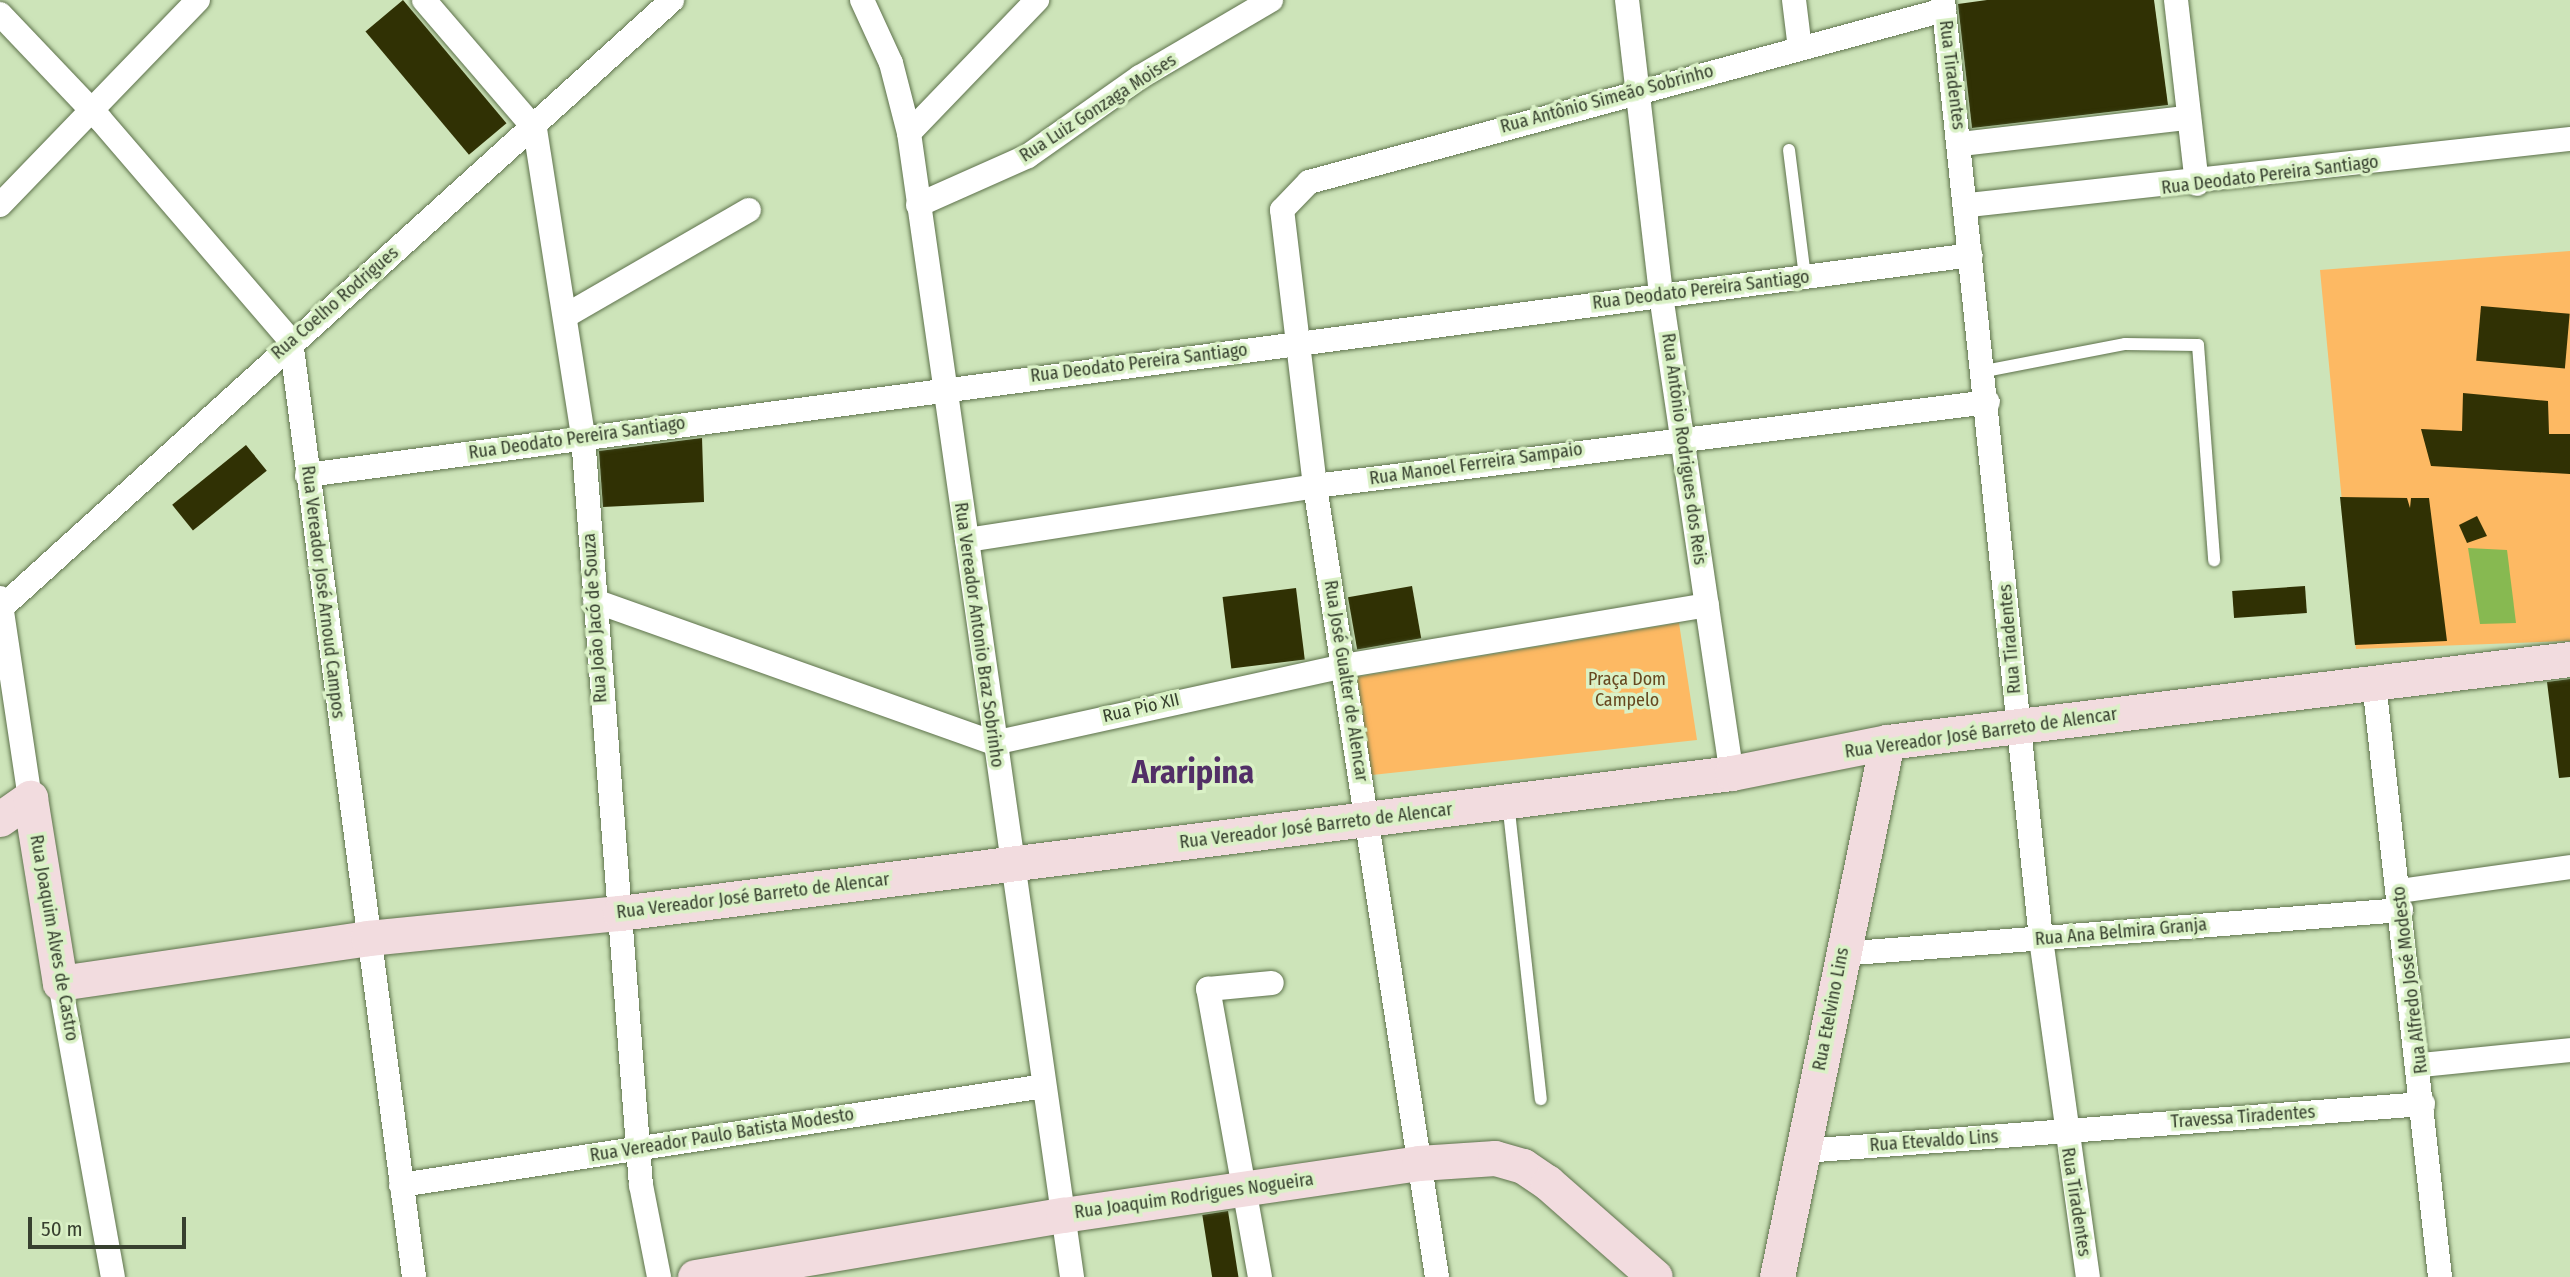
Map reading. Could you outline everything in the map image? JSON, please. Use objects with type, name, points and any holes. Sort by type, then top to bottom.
[{"type":"main road","name":"Rua Vereador José Barreto de Alencar","points":[[60,984],[368,938],[620,914],[1732,773],[1887,742],[2570,659]]},
{"type":"main road","name":"Rua Etelvino Lins","points":[[1777,1277],[1841,954],[1887,742]]},
{"type":"main road","points":[[0,819],[30,798]]},
{"type":"main road","name":"Rua Joaquim Alves de Castro","points":[[30,798],[60,984]]},
{"type":"main road","name":"Rua Joaquim Rodrigues Nogueira","points":[[695,1277],[780,1270],[1063,1215],[1244,1188],[1419,1163],[1495,1158],[1523,1166],[1655,1277]]},
{"type":"street","points":[[95,114],[198,0]]},
{"type":"street","points":[[0,205],[72,133],[218,0]]},
{"type":"street","points":[[424,0],[535,129]]},
{"type":"street","name":"Rua Coelho Rodrigues","points":[[1,604],[291,341],[535,129],[672,0]]},
{"type":"street","name":"Rua Vereador Antonio Braz Sobrinho","points":[[862,0],[891,63],[909,134],[943,388],[1072,1277]]},
{"type":"street","points":[[909,134],[1037,0]]},
{"type":"street","name":"Rua Luiz Gonzaga Moises","points":[[918,205],[1028,156],[1140,77],[1271,0]]},
{"type":"street","name":"Rua Antônio Rodrigues dos Reis","points":[[1627,0],[1661,295],[1732,773]]},
{"type":"street","points":[[1794,0],[1800,49]]},
{"type":"street","points":[[2176,0],[2186,118],[2197,184]]},
{"type":"street","name":"Rua Antônio Simeão Sobrinho","points":[[1282,209],[1309,182],[1638,90],[1800,49],[1943,5]]},
{"type":"street","name":"Rua Tiradentes","points":[[1943,5],[1969,205],[1971,255],[1985,370],[2041,939],[2064,1130],[2088,1277]]},
{"type":"street","points":[[0,14],[95,114],[291,341]]},
{"type":"street","points":[[1961,144],[2186,118]]},
{"type":"street","name":"Rua João Jacó de Souza","points":[[535,129],[567,315],[583,436],[638,1149],[659,1277]]},
{"type":"street","name":"Rua Deodato Pereira Santiago","points":[[1969,205],[2197,184],[2570,139]]},
{"type":"street","name":"Rua José Gualter de Alencar","points":[[1282,209],[1315,486],[1437,1277]]},
{"type":"street","points":[[567,315],[749,210]]},
{"type":"street","name":"Rua Deodato Pereira Santiago","points":[[307,475],[943,388],[1971,255]]},
{"type":"street","name":"Rua Vereador José Arnoud Campos","points":[[291,341],[414,1277]]},
{"type":"street","name":"Rua Manoel Ferreira Sampaio","points":[[967,540],[1315,486],[1682,437],[1988,402]]},
{"type":"street","points":[[595,601],[994,743]]},
{"type":"street","name":"Rua Joaquim Alves de Castro","points":[[1,604],[30,798]]},
{"type":"street","name":"Rua Pio XII","points":[[994,743],[1343,666],[1707,605]]},
{"type":"street","name":"Rua Alfredo José Modesto","points":[[2374,683],[2421,1065],[2440,1277]]},
{"type":"street","name":"Rua Ana Belmira Granja","points":[[1841,954],[2041,939],[2400,900],[2570,867]]},
{"type":"street","points":[[1260,1277],[1208,989],[1272,983]]},
{"type":"street","name":"Rua Joaquim Alves de Castro","points":[[60,984],[113,1277]]},
{"type":"street","points":[[2421,1065],[2570,1050]]},
{"type":"street","name":"Rua Vereador Paulo Batista Modesto","points":[[401,1185],[1044,1086]]},
{"type":"street","name":"Travessa Tiradentes","points":[[2064,1130],[2423,1104]]},
{"type":"street","name":"Rua Etevaldo Lins","points":[[1804,1151],[2064,1130]]},
{"type":"lane","points":[[1789,150],[1805,277]]},
{"type":"lane","points":[[1985,370],[2125,344],[2198,345],[2214,560]]},
{"type":"lane","points":[[1508,801],[1541,1099]]},
{"type":"green space","points":[[2570,251],[2570,641],[2356,649],[2320,270]]},
{"type":"green space","name":"Praça Dom Campelo","points":[[1679,623],[1697,740],[1372,775],[1357,677]]},
{"type":"shaded area","points":[[2468,548],[2507,550],[2516,623],[2480,624]]},
{"type":"building","points":[[403,0],[506,123],[469,155],[365,31]]},
{"type":"building","points":[[1987,0],[2154,0],[2168,105],[1972,128],[1958,4]]},
{"type":"building","points":[[2481,306],[2570,314],[2565,369],[2476,361]]},
{"type":"building","points":[[2463,393],[2548,401],[2549,434],[2570,434],[2570,474],[2431,466],[2421,429],[2462,431]]},
{"type":"building","points":[[702,438],[704,502],[603,507],[599,451]]},
{"type":"building","points":[[246,445],[267,471],[193,530],[172,505]]},
{"type":"building","points":[[2340,497],[2407,498],[2410,508],[2411,498],[2429,498],[2447,641],[2355,645]]},
{"type":"building","points":[[2477,516],[2487,536],[2467,543],[2459,525]]},
{"type":"building","points":[[1412,586],[1421,638],[1357,649],[1348,597]]},
{"type":"building","points":[[2305,586],[2307,613],[2234,618],[2232,591]]},
{"type":"building","points":[[1296,588],[1305,659],[1231,668],[1223,597]]},
{"type":"building","points":[[2570,679],[2570,777],[2559,778],[2547,682]]},
{"type":"building","points":[[1228,1211],[1238,1277],[1212,1277],[1202,1215]]},
{"type":"district","name":"Araripina","points":[[1193,772]]}]
